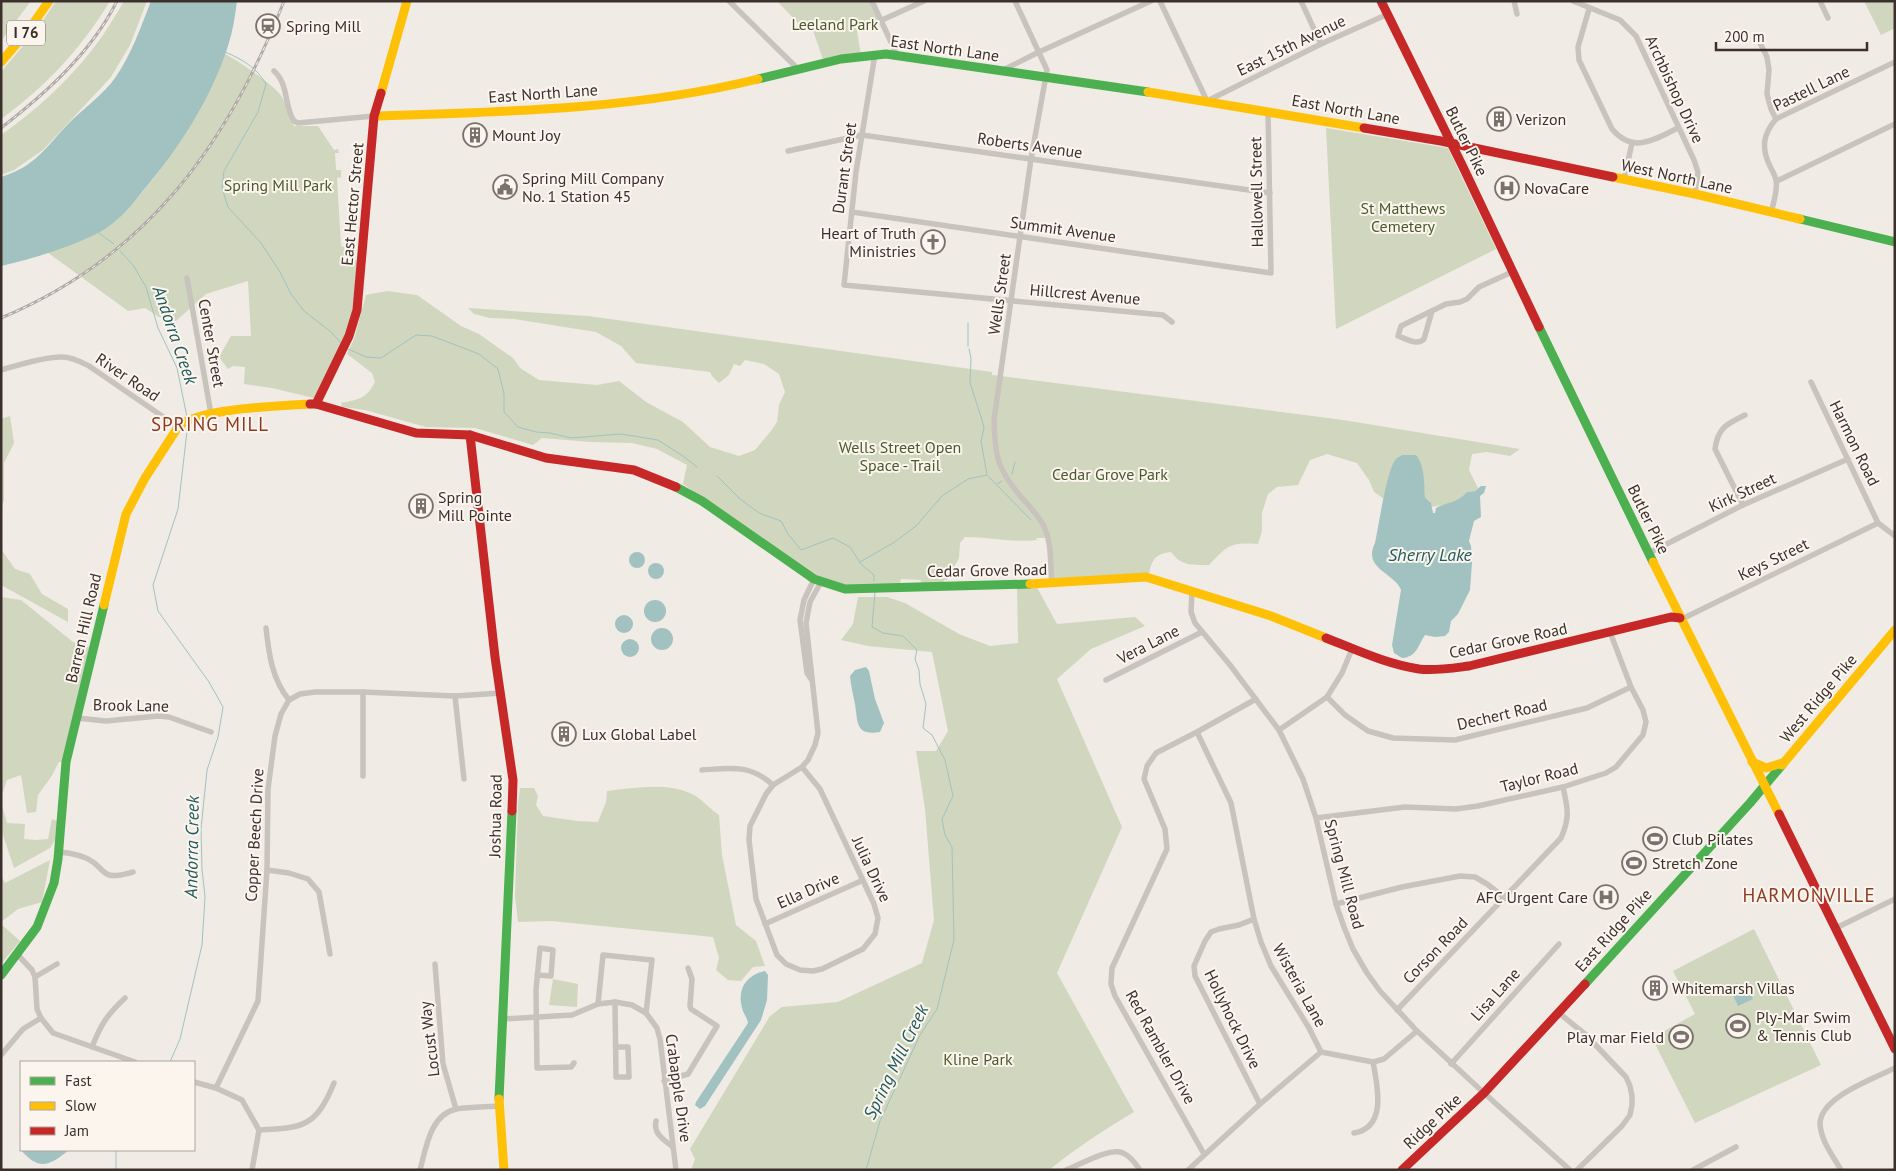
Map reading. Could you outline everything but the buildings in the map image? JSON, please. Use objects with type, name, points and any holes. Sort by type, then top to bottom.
[{"type":"main road","name":"I 76","points":[[1,53],[43,1]]},
{"type":"main road","name":"I 76","points":[[1,62],[49,1]]},
{"type":"main road","name":"East Hector Street","points":[[316,404],[349,336],[357,310],[374,116],[407,1]]},
{"type":"main road","name":"Butler Pike","points":[[1381,1],[1452,143],[1604,464],[1895,1049]]},
{"type":"main road","name":"East North Lane","points":[[374,116],[508,111],[680,95],[842,58],[875,54],[897,55],[1207,101],[1452,143]]},
{"type":"main road","name":"West North Lane","points":[[1452,143],[1695,194],[1895,242]]},
{"type":"main road","name":"Barren Hill Road","points":[[1,975],[34,932],[44,912],[54,884],[59,852],[65,767],[124,519],[145,478],[178,427],[186,421],[239,409],[316,404]]},
{"type":"main road","name":"Cedar Grove Road","points":[[316,404],[416,433],[470,435],[546,458],[634,470],[682,490],[702,501],[818,580],[845,589],[1052,583],[1130,577],[1146,578],[1270,616],[1388,662],[1420,669],[1469,666],[1672,617],[1680,618]]},
{"type":"main road","name":"Joshua Road","points":[[470,435],[494,647],[513,780],[499,1106],[504,1170]]},
{"type":"main road","name":"West Ridge Pike","points":[[1765,786],[1895,630]]},
{"type":"main road","points":[[1752,762],[1766,768],[1785,762]]},
{"type":"main road","name":"East Ridge Pike","points":[[1484,1093],[1765,786]]},
{"type":"main road","name":"Ridge Pike","points":[[1402,1170],[1484,1093]]},
{"type":"street","points":[[729,1],[798,69]]},
{"type":"street","points":[[872,1],[897,55]]},
{"type":"street","points":[[882,20],[924,1]]},
{"type":"street","name":"Wells Street","points":[[1015,1],[1047,70],[1031,159],[994,420],[995,448],[999,465],[1007,478],[1045,529],[1052,583]]},
{"type":"street","points":[[1002,71],[1150,1]]},
{"type":"street","points":[[1160,1],[1207,101]]},
{"type":"street","points":[[1301,1],[1321,44]]},
{"type":"street","points":[[1514,1],[1517,14]]},
{"type":"street","name":"Archbishop Drive","points":[[1573,1],[1620,20],[1636,36],[1694,160],[1698,172],[1695,194]]},
{"type":"street","points":[[1820,1],[1828,18]]},
{"type":"street","points":[[1589,9],[1578,48],[1579,60],[1612,129],[1620,137],[1632,143],[1650,142],[1678,128]]},
{"type":"street","name":"East 15th Avenue","points":[[1207,101],[1321,44],[1388,14]]},
{"type":"street","points":[[1758,39],[1767,57],[1769,70],[1767,94],[1776,119]]},
{"type":"street","name":"Durant Street","points":[[844,285],[862,135],[875,54]]},
{"type":"street","name":"Pastell Lane","points":[[1776,181],[1766,159],[1763,145],[1765,136],[1776,119],[1895,62]]},
{"type":"street","points":[[274,71],[283,84],[294,121],[298,123],[374,116]]},
{"type":"street","name":"Hallowell Street","points":[[1268,111],[1271,273]]},
{"type":"street","points":[[1771,213],[1776,181],[1895,124]]},
{"type":"street","name":"Roberts Avenue","points":[[788,151],[862,135],[1270,193]]},
{"type":"street","points":[[1624,179],[1632,143]]},
{"type":"street","name":"Summit Avenue","points":[[852,212],[1271,273]]},
{"type":"street","points":[[1432,311],[1424,339],[1421,342],[1398,336],[1401,326],[1446,304],[1467,299],[1479,287],[1512,272]]},
{"type":"street","name":"Center Street","points":[[187,278],[211,414]]},
{"type":"street","name":"Hillcrest Avenue","points":[[844,285],[1163,315],[1172,322]]},
{"type":"street","name":"River Road","points":[[1,370],[63,356],[74,359],[89,366],[178,427]]},
{"type":"street","name":"Harmon Road","points":[[1810,382],[1878,523],[1895,536]]},
{"type":"street","points":[[1743,506],[1715,449],[1716,439],[1721,428],[1745,414]]},
{"type":"street","name":"Kirk Street","points":[[1649,554],[1743,506],[1848,459]]},
{"type":"street","name":"Keys Street","points":[[1680,618],[1686,617],[1878,523]]},
{"type":"street","name":"Julia Drive","points":[[802,766],[820,789],[874,904],[878,918],[875,934],[863,949],[822,969],[813,971],[800,970],[786,964],[777,955],[756,899],[749,840],[750,826],[766,794],[773,785],[802,766],[815,745],[818,733],[811,679],[807,615],[818,580]]},
{"type":"street","name":"Spring Mill Road","points":[[1192,592],[1192,618],[1279,730],[1303,779],[1316,818],[1336,904],[1353,949],[1380,992],[1451,1064],[1570,1170]]},
{"type":"street","points":[[266,628],[274,675],[280,688],[289,700],[300,694],[315,692],[454,696],[501,694]]},
{"type":"street","name":"Vera Lane","points":[[1106,680],[1202,632]]},
{"type":"street","name":"Taylor Road","points":[[1316,818],[1405,807],[1456,809],[1478,806],[1563,787],[1606,773],[1616,767],[1634,748],[1643,735],[1646,722],[1643,710],[1631,688],[1610,632]]},
{"type":"street","points":[[1279,730],[1327,697],[1342,673],[1352,649]]},
{"type":"street","name":"Dechert Road","points":[[1327,697],[1346,715],[1368,731],[1394,738],[1455,740],[1587,708],[1631,688]]},
{"type":"street","points":[[363,692],[363,776]]},
{"type":"street","points":[[454,696],[464,779]]},
{"type":"street","name":"Red Rambler Drive","points":[[1204,1154],[1115,996],[1111,984],[1112,968],[1167,849],[1165,828],[1144,779],[1146,766],[1156,752],[1197,732],[1256,699]]},
{"type":"street","name":"Copper Beech Drive","points":[[216,1088],[258,1001],[267,870],[268,789],[275,736],[281,714],[289,700]]},
{"type":"street","name":"Brook Lane","points":[[77,718],[106,721],[158,716],[190,723],[212,732]]},
{"type":"street","name":"Wisteria Lane","points":[[1188,1170],[1260,1104],[1321,1052],[1309,1028],[1270,966],[1254,919],[1231,803],[1197,732]]},
{"type":"street","points":[[702,770],[741,768],[757,773],[773,785]]},
{"type":"street","name":"Corson Road","points":[[1397,1010],[1561,838],[1568,821],[1563,787]]},
{"type":"street","points":[[59,852],[75,853],[84,857],[94,862],[108,875],[119,876],[133,872]]},
{"type":"street","points":[[267,870],[289,873],[308,879],[319,892],[330,954]]},
{"type":"street","points":[[1336,904],[1402,887],[1460,876],[1475,877],[1505,898]]},
{"type":"street","name":"Ella Drive","points":[[765,924],[862,881]]},
{"type":"street","points":[[1836,928],[1895,899]]},
{"type":"street","name":"Hollyhock Drive","points":[[1254,919],[1211,932],[1194,966],[1195,976],[1260,1104]]},
{"type":"street","name":"Lisa Lane","points":[[1451,1064],[1560,944]]},
{"type":"street","points":[[537,975],[551,976],[554,950],[540,948],[537,975],[537,1068],[571,1067],[574,1063]]},
{"type":"street","points":[[17,954],[30,966],[35,977],[36,1004],[41,1018],[56,1035],[132,1061]]},
{"type":"street","points":[[502,1020],[572,1016],[598,1004],[615,1002],[632,1005],[646,1012],[652,960],[603,955],[598,1004]]},
{"type":"street","points":[[35,977],[57,964]]},
{"type":"street","name":"Locust Way","points":[[435,964],[443,1064],[456,1110]]},
{"type":"street","points":[[664,1081],[688,1074],[717,1026],[691,1009],[692,978],[688,968]]},
{"type":"street","points":[[92,1047],[101,1025],[111,1011],[125,998]]},
{"type":"street","points":[[615,1002],[616,1077],[629,1077],[628,1047],[616,1047]]},
{"type":"street","name":"Crabapple Drive","points":[[646,1012],[657,1028],[660,1039],[676,1170]]},
{"type":"street","points":[[1559,1013],[1586,1035],[1626,1077],[1632,1096],[1630,1115],[1622,1126],[1577,1170]]},
{"type":"street","points":[[1,1055],[25,1028],[41,1018]]},
{"type":"street","points":[[1321,1052],[1373,1062],[1384,1059],[1417,1030]]},
{"type":"street","points":[[1354,1133],[1362,1132],[1371,1123],[1379,1103],[1373,1062]]},
{"type":"street","points":[[1841,1170],[1822,1133],[1821,1116],[1828,1105],[1837,1098],[1895,1068]]},
{"type":"street","points":[[195,1082],[216,1088],[242,1100],[259,1130],[252,1170]]},
{"type":"street","points":[[259,1130],[285,1129],[310,1122],[326,1101],[334,1084]]},
{"type":"street","points":[[420,1170],[434,1126],[444,1115],[456,1110],[499,1106]]},
{"type":"street","points":[[656,1121],[655,1125],[659,1137],[673,1147]]},
{"type":"street","points":[[1693,1170],[1736,1147]]},
{"type":"street","points":[[1066,1170],[1114,1151],[1123,1153],[1140,1170]]},
{"type":"green space","points":[[1,1],[31,1],[1,41]]},
{"type":"green space","points":[[56,1],[110,1],[75,51],[33,94],[1,119],[1,72],[38,28]]},
{"type":"green space","points":[[124,1],[147,1],[130,45],[111,77],[43,150],[14,170],[1,175],[1,135],[26,117],[72,74],[101,38]]},
{"type":"green space","name":"Leeland Park","points":[[777,1],[872,1],[882,20],[857,31],[861,55],[824,62],[811,25],[799,24]]},
{"type":"green space","points":[[1864,1],[1895,1],[1895,28],[1881,35]]},
{"type":"green space","name":"Spring Mill Park","points":[[225,54],[256,74],[278,92],[284,100],[294,126],[318,126],[334,150],[338,149],[339,153],[335,153],[336,170],[341,170],[341,177],[337,178],[341,246],[357,261],[357,310],[318,399],[272,388],[244,384],[245,367],[233,366],[228,369],[219,357],[231,336],[251,336],[248,281],[206,294],[176,321],[159,317],[145,308],[128,311],[47,252],[94,235],[112,224],[129,208],[166,163],[177,146],[199,110]]},
{"type":"green space","name":"St Matthews Cemetery","points":[[1326,128],[1448,148],[1496,249],[1336,329]]},
{"type":"green space","points":[[387,291],[417,295],[461,326],[479,334],[513,358],[520,368],[539,380],[597,385],[619,381],[646,402],[683,422],[710,447],[739,456],[755,450],[777,422],[779,405],[785,392],[779,374],[764,364],[745,360],[740,366],[734,364],[729,375],[719,383],[710,372],[636,363],[621,346],[596,332],[514,319],[490,318],[474,314],[468,308],[588,316],[992,372],[992,375],[1343,420],[1520,449],[1510,456],[1487,452],[1472,454],[1469,470],[1478,488],[1475,491],[1467,492],[1463,497],[1450,504],[1431,507],[1429,500],[1425,497],[1422,467],[1416,455],[1402,455],[1395,460],[1384,499],[1374,492],[1369,480],[1357,463],[1327,454],[1310,460],[1298,485],[1277,487],[1268,494],[1262,513],[1262,531],[1258,544],[1235,544],[1230,546],[1209,565],[1187,564],[1175,557],[1171,552],[1165,553],[1156,557],[1148,578],[1052,583],[1047,538],[1019,541],[965,537],[960,543],[959,558],[947,580],[944,580],[943,586],[920,586],[921,580],[901,579],[899,587],[826,584],[683,484],[687,465],[657,449],[632,443],[542,438],[533,445],[475,428],[426,427],[365,410],[342,407],[341,403],[358,399],[369,392],[375,382],[372,373],[347,354],[354,339],[366,295]]},
{"type":"green space","points":[[10,416],[14,443],[4,463],[4,500],[1,509],[1,419]]},
{"type":"green space","points":[[1,549],[15,569],[30,574],[42,594],[68,609],[68,622],[1,585]]},
{"type":"green space","name":"Kline Park","points":[[1017,584],[1035,584],[1057,624],[1135,617],[1145,626],[1091,649],[1057,679],[1122,827],[1057,973],[1134,1112],[1069,1154],[1049,1170],[691,1170],[695,1159],[690,1149],[770,1016],[782,1007],[838,1002],[922,963],[934,920],[925,809],[916,751],[936,751],[948,731],[932,652],[868,646],[841,640],[853,624],[858,597],[887,597],[905,603],[959,634],[990,646],[1018,643]]},
{"type":"green space","points":[[1,597],[21,600],[73,642],[94,649],[62,762],[59,762],[38,795],[36,812],[27,813],[21,775],[7,780],[1,797]]},
{"type":"green space","points":[[639,787],[661,787],[682,790],[699,799],[719,815],[722,855],[736,925],[756,941],[765,966],[753,967],[741,981],[728,980],[716,970],[719,958],[713,937],[551,921],[518,922],[515,896],[520,788],[534,788],[538,796],[536,805],[543,816],[577,821],[598,822],[606,802],[607,791]]},
{"type":"green space","points":[[1,802],[7,823],[25,824],[24,839],[48,839],[52,819],[57,821],[55,840],[50,848],[14,868],[1,829]]},
{"type":"green space","points":[[50,860],[42,902],[18,909],[1,922],[1,876],[5,883]]},
{"type":"green space","points":[[1,924],[20,941],[1,964]]},
{"type":"green space","name":"Ply-Mar Swim & Tennis Club","points":[[1754,929],[1821,1065],[1695,1123],[1652,1038],[1695,1014],[1673,971]]},
{"type":"green space","points":[[553,979],[578,984],[577,1007],[549,1005]]},
{"type":"water","points":[[151,1],[237,1],[233,29],[228,46],[203,104],[168,159],[130,206],[113,223],[98,233],[71,245],[1,266],[1,177],[23,168],[31,162],[110,84],[131,50]]},
{"type":"water","name":"Sherry Lake","points":[[1402,455],[1416,455],[1419,459],[1424,475],[1425,497],[1431,503],[1433,513],[1435,513],[1436,508],[1464,496],[1467,492],[1475,491],[1481,486],[1486,486],[1484,493],[1480,496],[1481,517],[1474,521],[1469,541],[1472,563],[1470,590],[1458,614],[1451,621],[1449,632],[1445,636],[1425,635],[1414,653],[1402,658],[1394,653],[1392,645],[1401,590],[1393,579],[1376,565],[1372,552],[1389,474],[1396,459]]},
{"type":"water","points":[[637,552],[645,560],[637,568],[629,560]]},
{"type":"water","points":[[656,563],[664,571],[656,579],[648,571]]},
{"type":"water","points":[[655,600],[663,603],[666,611],[663,619],[655,622],[647,619],[644,611],[647,603]]},
{"type":"water","points":[[624,615],[630,618],[633,624],[630,630],[624,633],[618,630],[615,624],[618,618]]},
{"type":"water","points":[[662,628],[670,631],[673,639],[670,647],[662,650],[654,647],[651,639],[654,631]]},
{"type":"water","points":[[630,639],[636,642],[639,648],[636,654],[630,657],[624,654],[621,648],[624,642]]},
{"type":"water","points":[[866,667],[869,671],[875,699],[884,723],[880,732],[866,732],[862,730],[858,722],[850,676],[855,670]]},
{"type":"water","points":[[765,971],[768,975],[767,1000],[761,1020],[705,1106],[700,1109],[695,1105],[696,1102],[748,1023],[741,1001],[744,984],[748,979]]},
{"type":"water","points":[[1737,983],[1742,993],[1749,990],[1753,999],[1738,1006],[1729,987]]},
{"type":"water","points":[[22,1151],[68,1151],[56,1160],[44,1164],[27,1157]]},
{"type":"waterway","name":"Spring Mill Creek","points":[[225,52],[248,65],[258,73],[266,84],[258,112],[224,171],[222,188],[228,207],[261,243],[280,272],[291,294],[304,311],[331,332],[341,343]]},
{"type":"waterway","name":"Andorra Creek","points":[[96,231],[114,244]]},
{"type":"waterway","name":"Andorra Creek","points":[[120,251],[133,265],[146,287],[158,328],[177,368],[187,417]]},
{"type":"waterway","points":[[968,323],[968,346]]},
{"type":"waterway","name":"Spring Mill Creek","points":[[348,349],[366,357],[381,358],[416,335],[432,336],[479,354],[498,369],[504,394],[504,412],[518,427],[571,438],[621,434],[658,440],[697,467]]},
{"type":"waterway","points":[[860,562],[893,543],[916,526],[942,496],[968,479],[987,475],[981,441],[984,428],[970,383],[971,358],[969,349]]},
{"type":"waterway","name":"Andorra Creek","points":[[170,1061],[180,1039],[202,945],[205,897],[201,829],[207,770],[218,737],[223,707],[209,682],[158,611],[153,585],[178,509],[188,423]]},
{"type":"waterway","points":[[1012,474],[1015,462]]},
{"type":"waterway","name":"Spring Mill Creek","points":[[717,476],[739,498],[759,513],[781,521],[788,534],[801,550],[833,538],[850,547],[861,564],[874,575],[874,581]]},
{"type":"waterway","points":[[988,476],[1031,520]]},
{"type":"waterway","points":[[997,484],[1002,481]]},
{"type":"waterway","name":"Spring Mill Creek","points":[[866,1170],[880,1121],[920,1035],[937,1009],[954,940],[952,847],[945,835],[942,819],[953,796],[945,760],[932,735],[923,728],[926,704],[915,659],[917,650],[903,636],[883,633],[872,627],[875,592]]},
{"type":"waterway","name":"Andorra Creek","points":[[116,1151],[116,1170]]},
{"type":"railway","points":[[1,128],[51,86],[81,55],[117,1]]},
{"type":"railway","points":[[1,318],[53,293],[99,263],[140,229],[176,190],[208,148],[237,102],[262,53],[284,1]]},
{"type":"traffic: fast","points":[[758,79],[841,59],[886,54],[1148,92]]},
{"type":"traffic: fast","points":[[1800,219],[1895,242]]},
{"type":"traffic: fast","points":[[1539,327],[1653,562]]},
{"type":"traffic: fast","points":[[676,487],[702,501],[814,579],[845,589],[1030,584]]},
{"type":"traffic: fast","points":[[1,975],[37,927],[54,883],[58,859],[66,762],[104,605]]},
{"type":"traffic: fast","points":[[1585,984],[1750,803],[1782,765]]},
{"type":"traffic: fast","points":[[499,1099],[512,811]]},
{"type":"traffic: slow","points":[[1,62],[30,28],[49,1]]},
{"type":"traffic: slow","points":[[381,93],[407,1]]},
{"type":"traffic: slow","points":[[374,116],[567,108],[663,97],[758,79]]},
{"type":"traffic: slow","points":[[1148,92],[1364,128]]},
{"type":"traffic: slow","points":[[1613,177],[1800,219]]},
{"type":"traffic: slow","points":[[104,605],[126,514],[145,478],[178,427],[188,421],[220,412],[310,404]]},
{"type":"traffic: slow","points":[[1653,562],[1779,814]]},
{"type":"traffic: slow","points":[[1030,584],[1146,577],[1271,616],[1326,638]]},
{"type":"traffic: slow","points":[[1782,765],[1895,630]]},
{"type":"traffic: slow","points":[[1752,762],[1766,768],[1782,763]]},
{"type":"traffic: slow","points":[[499,1099],[504,1170]]},
{"type":"traffic: jam","points":[[1381,1],[1539,327]]},
{"type":"traffic: jam","points":[[316,404],[349,336],[357,310],[374,116],[381,93]]},
{"type":"traffic: jam","points":[[1364,128],[1441,141],[1613,177]]},
{"type":"traffic: jam","points":[[310,404],[316,404],[416,433],[470,435],[546,458],[634,470],[676,487]]},
{"type":"traffic: jam","points":[[470,435],[495,657],[513,780],[512,811]]},
{"type":"traffic: jam","points":[[1326,638],[1395,664],[1425,670],[1469,666],[1671,617],[1680,618]]},
{"type":"traffic: jam","points":[[1779,814],[1895,1049]]},
{"type":"traffic: jam","points":[[1402,1170],[1484,1093],[1585,984]]},
{"type":"place","name":"Spring Mill","points":[[268,26]]},
{"type":"place","name":"Verizon","points":[[1499,119]]},
{"type":"place","name":"Mount Joy","points":[[475,135]]},
{"type":"place","name":"Spring Mill Company No. 1 Station 45","points":[[505,187]]},
{"type":"place","name":"NovaCare","points":[[1507,188]]},
{"type":"place","name":"Heart of Truth Ministries","points":[[933,242]]},
{"type":"place","name":"Spring Mill Pointe","points":[[421,506]]},
{"type":"place","name":"Lux Global Label","points":[[564,734]]},
{"type":"place","name":"Club Pilates","points":[[1655,839]]},
{"type":"place","name":"Stretch Zone","points":[[1634,863]]},
{"type":"place","name":"AFC Urgent Care","points":[[1606,897]]},
{"type":"place","name":"Whitemarsh Villas","points":[[1655,988]]},
{"type":"place","name":"Ply-Mar Swim & Tennis Club","points":[[1738,1026]]},
{"type":"place","name":"Play mar Field","points":[[1681,1037]]},
{"type":"district","name":"SPRING MILL","points":[[210,424]]},
{"type":"district","name":"HARMONVILLE","points":[[1809,895]]},
{"type":"park label","name":"Wells Street Open Space - Trail","points":[[900,456]]},
{"type":"park label","name":"Cedar Grove Park","points":[[1110,474]]}]
